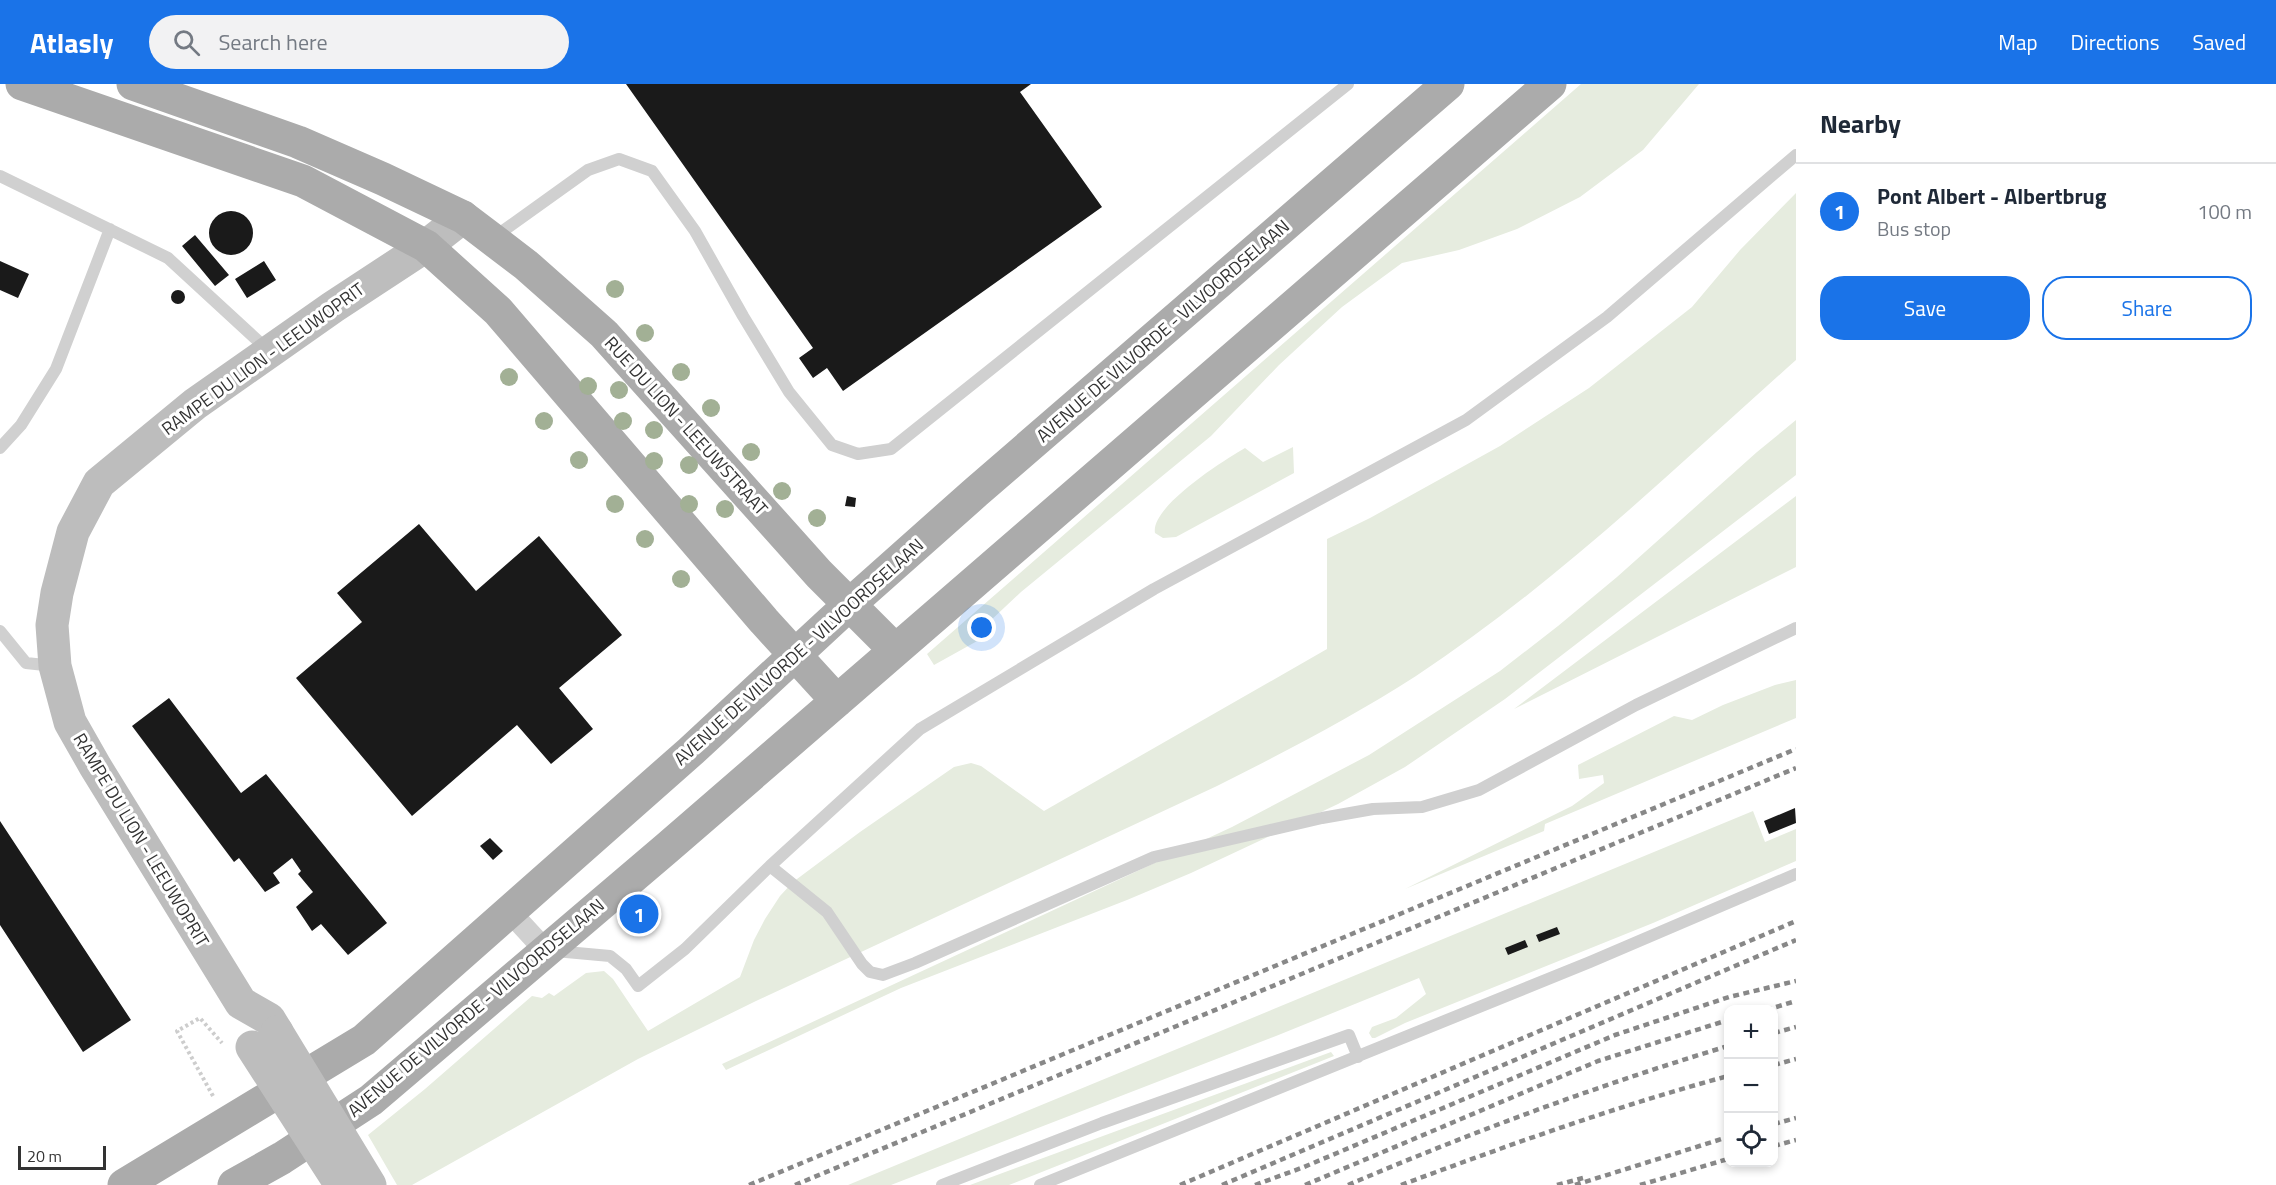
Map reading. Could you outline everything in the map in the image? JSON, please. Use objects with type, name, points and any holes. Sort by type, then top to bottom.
[{"type":"main road","points":[[22,84],[303,181],[426,246],[498,311],[795,656],[837,701]]},
{"type":"main road","name":"RUE DU LION - LEEUWSTRAAT","points":[[133,84],[298,142],[462,217],[492,239],[526,265],[604,334],[819,574],[895,650]]},
{"type":"main road","name":"AVENUE DE VILVORDE - VILVOORDSELAAN","points":[[124,1185],[364,1040],[510,912],[850,604],[1448,84]]},
{"type":"main road","name":"AVENUE DE VILVORDE - VILVOORDSELAAN","points":[[234,1185],[282,1158],[371,1100],[667,848],[1550,84]]},
{"type":"main road","name":"RAMPE DU LION - LEEUWOPRIT","points":[[260,1041],[269,1019],[241,1003],[70,722],[55,666],[52,625],[57,592],[73,532],[99,483],[195,404],[269,351],[426,246],[462,217]]},
{"type":"main road","name":"RAMPE DU LION - LEEUWOPRIT","points":[[260,1041],[341,1185]]},
{"type":"main road","name":"RAMPE DU LION - LEEUWOPRIT","points":[[260,1041],[370,1185]]},
{"type":"street","points":[[510,912],[545,950]]},
{"type":"lane","points":[[492,239],[588,170],[619,159],[652,171],[695,231],[789,392],[832,445],[858,454],[891,449],[1348,84]]},
{"type":"lane","points":[[545,950],[610,956],[626,969],[638,986],[685,949],[770,866],[920,729],[1154,589],[1466,420],[1607,317],[1796,155]]},
{"type":"lane","points":[[0,176],[168,258],[269,351]]},
{"type":"lane","points":[[0,448],[21,425],[56,369],[110,229]]},
{"type":"lane","points":[[770,866],[827,912],[862,964],[870,972],[883,975],[1154,857],[1322,818],[1373,809],[1422,807],[1479,790],[1636,705],[1796,628]]},
{"type":"lane","points":[[0,631],[26,663],[55,666]]},
{"type":"lane","points":[[1040,1185],[1590,962],[1796,874]]},
{"type":"lane","points":[[942,1185],[1102,1123],[1349,1035],[1358,1057]]},
{"type":"path","points":[[197,1070],[177,1031],[201,1018],[232,1055],[260,1041]]},
{"type":"shaded area","points":[[1581,84],[1699,84],[1643,150],[1580,197],[1517,229],[1459,250],[1402,263],[1342,307],[1279,365],[1211,436],[1021,592],[988,623],[979,640],[934,665],[927,654]]},
{"type":"shaded area","points":[[1796,193],[1796,360],[1612,525],[1467,641],[1367,706],[1217,786],[756,1001],[638,1059],[412,1185],[397,1185],[368,1135],[532,996],[542,998],[549,993],[554,996],[586,973],[604,971],[613,979],[648,1031],[740,977],[765,919],[780,896],[793,882],[954,767],[971,763],[981,766],[1044,811],[1327,649],[1327,539],[1370,518],[1500,446],[1589,388],[1692,307],[1740,250]]},
{"type":"shaded area","points":[[1796,420],[1796,475],[1505,699],[1405,767],[1338,804],[1191,873],[901,988],[726,1070],[722,1064],[1232,827],[1369,755],[1500,671],[1558,626]]},
{"type":"shaded area","points":[[1293,447],[1294,473],[1176,537],[1163,538],[1155,533],[1157,522],[1164,510],[1176,498],[1206,473],[1235,454],[1245,448],[1263,462]]},
{"type":"shaded area","points":[[1796,496],[1796,567],[1514,709]]},
{"type":"shaded area","points":[[1796,680],[1796,718],[1545,824],[1544,831],[1405,889],[1572,806],[1604,783],[1603,775],[1579,779],[1578,765],[1674,716],[1692,720],[1775,685]]},
{"type":"shaded area","points":[[1753,811],[1765,842],[1796,829],[1796,861],[1653,923],[1405,1023],[1375,1038],[1372,1038],[1369,1033],[1372,1027],[1396,1018],[1426,994],[1419,978],[1276,1036],[891,1185],[848,1185]]},
{"type":"shaded area","points":[[1331,1052],[1334,1056],[1009,1185],[970,1185]]},
{"type":"building","points":[[626,84],[1031,84],[1020,92],[1102,207],[843,391],[827,368],[813,378],[799,358],[813,348]]},
{"type":"building","points":[[231,211],[246,218],[253,233],[246,248],[231,255],[216,248],[209,233],[216,218]]},
{"type":"building","points":[[195,235],[229,275],[215,286],[182,246]]},
{"type":"building","points":[[0,261],[29,274],[18,298],[0,290]]},
{"type":"building","points":[[264,261],[276,280],[247,298],[235,279]]},
{"type":"building","points":[[178,290],[183,292],[185,297],[183,302],[178,304],[173,302],[171,297],[173,292]]},
{"type":"building","points":[[847,496],[856,498],[855,507],[845,506]]},
{"type":"building","points":[[419,524],[476,591],[539,536],[622,635],[559,688],[593,729],[551,764],[517,725],[412,816],[296,678],[362,622],[337,593]]},
{"type":"building","points":[[169,698],[241,793],[266,774],[387,923],[348,955],[321,924],[312,931],[296,907],[313,892],[298,874],[301,871],[292,858],[273,873],[280,883],[265,892],[239,858],[234,862],[132,726]]},
{"type":"building","points":[[1795,808],[1796,823],[1769,834],[1764,821]]},
{"type":"building","points":[[0,821],[131,1020],[83,1052],[0,925]]},
{"type":"building","points":[[490,838],[503,851],[493,860],[480,846]]},
{"type":"building","points":[[1557,927],[1560,934],[1539,942],[1536,935]]},
{"type":"building","points":[[1525,940],[1528,947],[1508,955],[1505,948]]},
{"type":"railway","points":[[749,1185],[1796,749]]},
{"type":"railway","points":[[795,1185],[1796,768]]},
{"type":"railway","points":[[1180,1185],[1796,921]]},
{"type":"railway","points":[[1222,1185],[1796,940]]},
{"type":"railway","points":[[1255,1185],[1304,1167],[1615,1035],[1729,997],[1796,981]]},
{"type":"railway","points":[[1778,1006],[1796,1001]]},
{"type":"railway","points":[[1305,1185],[1598,1061],[1724,1021]]},
{"type":"railway","points":[[1778,1032],[1796,1027]]},
{"type":"railway","points":[[1348,1185],[1536,1110],[1724,1047]]},
{"type":"railway","points":[[1778,1064],[1796,1059]]},
{"type":"railway","points":[[1401,1185],[1604,1113],[1724,1077]]},
{"type":"railway","points":[[1778,1123],[1796,1118]]},
{"type":"railway","points":[[1575,1185],[1724,1138]]},
{"type":"railway","points":[[1778,1145],[1796,1140]]},
{"type":"railway","points":[[1640,1185],[1724,1160]]},
{"type":"railway","points":[[1557,1185],[1583,1178]]},
{"type":"place","name":"Pont Albert - Albertbrug","points":[[639,914]]}]
